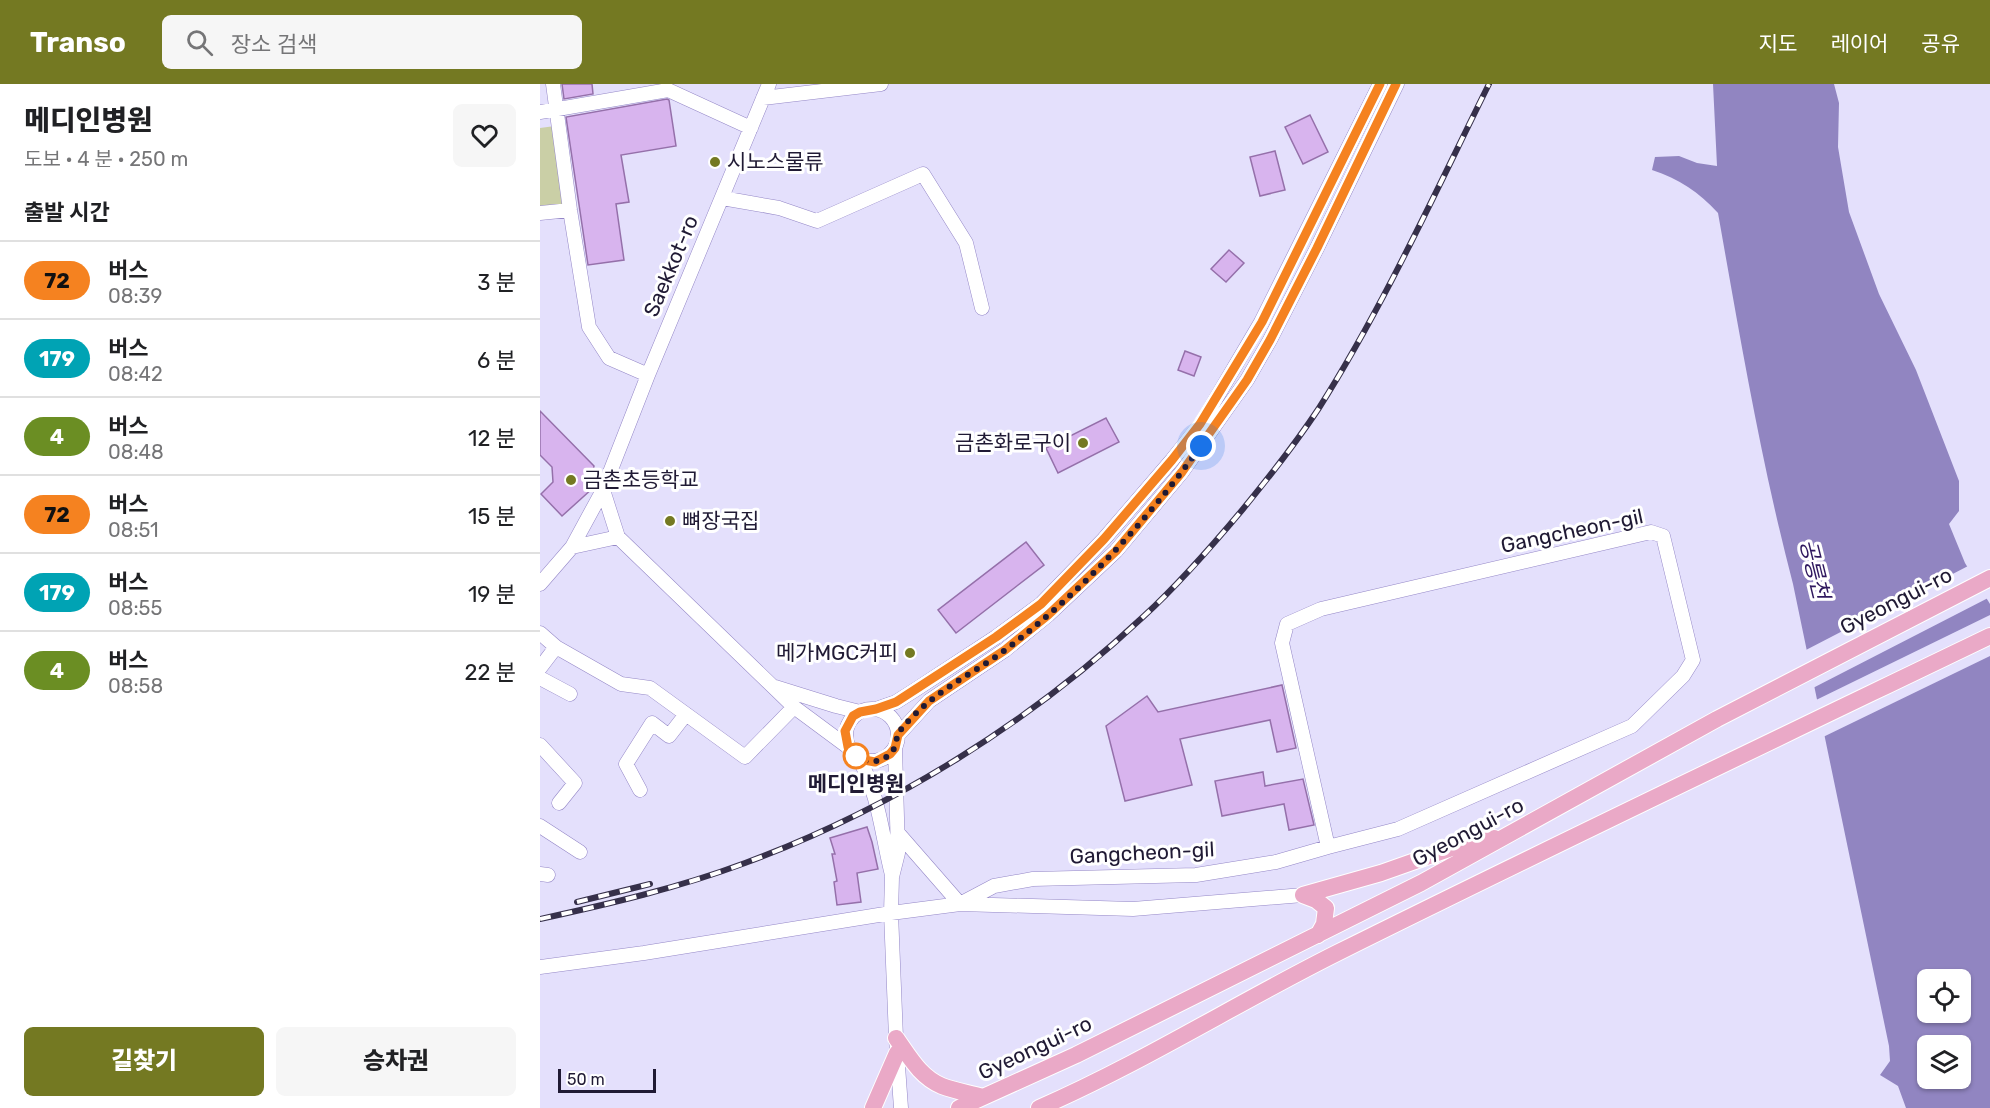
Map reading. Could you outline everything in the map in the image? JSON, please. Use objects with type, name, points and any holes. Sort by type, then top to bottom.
[{"type":"main road","name":"Gyeongui-ro","points":[[959,1108],[1076,1055],[1421,883],[1717,719],[1990,578]]},
{"type":"main road","points":[[1039,1108],[1142,1059],[1333,954],[1990,636]]},
{"type":"main road","points":[[1303,895],[1381,873],[1463,844],[1513,834]]},
{"type":"main road","points":[[1303,895],[1316,900],[1326,908],[1324,924],[1318,935]]},
{"type":"main road","points":[[873,1108],[896,1046],[920,1071],[941,1086],[983,1097]]},
{"type":"street","points":[[553,84],[589,327],[609,358],[648,375]]},
{"type":"street","name":"Saekkot-ro","points":[[569,549],[603,490],[648,375],[769,84]]},
{"type":"street","points":[[763,98],[881,84]]},
{"type":"street","points":[[770,685],[860,712],[876,709],[896,702],[923,685],[1041,604],[1104,539],[1200,424],[1262,322],[1380,84]]},
{"type":"street","points":[[859,759],[875,762],[890,754],[896,741],[929,701],[1005,650],[1048,615],[1116,551],[1182,472],[1247,380],[1270,340],[1396,84]]},
{"type":"street","points":[[540,112],[668,87],[751,128]]},
{"type":"street","points":[[722,198],[778,208],[818,221],[923,174],[966,243],[982,308]]},
{"type":"street","points":[[540,213],[570,210]]},
{"type":"street","points":[[603,490],[618,537],[770,685],[794,707],[848,747],[859,759],[874,791],[892,877]]},
{"type":"street","name":"Gangcheon-gil","points":[[960,904],[994,886],[1033,879],[1196,875],[1276,862],[1398,829],[1632,726],[1683,676],[1693,660],[1663,536],[1651,532],[1321,609],[1287,624],[1282,643],[1328,847]]},
{"type":"street","points":[[540,584],[569,549],[618,537]]},
{"type":"street","points":[[540,633],[556,647],[621,684],[650,688],[745,756],[794,707]]},
{"type":"street","points":[[540,668],[556,647]]},
{"type":"street","points":[[540,678],[570,694]]},
{"type":"street","points":[[876,709],[894,721],[896,741],[898,853],[892,877],[891,913],[896,1046],[901,1108]]},
{"type":"street","points":[[848,747],[845,731],[848,723],[860,712]]},
{"type":"street","points":[[640,790],[626,764],[652,723],[669,736],[686,714]]},
{"type":"street","points":[[540,745],[575,783],[560,803]]},
{"type":"street","points":[[540,826],[580,852]]},
{"type":"street","points":[[898,833],[960,904]]},
{"type":"street","points":[[540,967],[960,904],[1133,909],[1303,895]]},
{"type":"green space","points":[[555,126],[566,204],[540,207],[540,128]]},
{"type":"water","name":"공릉천","points":[[1713,84],[1834,84],[1839,103],[1838,147],[1849,212],[1879,294],[1916,370],[1959,481],[1959,511],[1949,524],[1965,563],[1990,604],[1990,1108],[1906,1108],[1898,1086],[1880,1075],[1890,1061],[1889,1046],[1793,584],[1761,446],[1718,213],[1688,187],[1652,170],[1655,157],[1679,156],[1697,163],[1717,166]]},
{"type":"pier","points":[[1970,565],[1990,597],[1811,689],[1804,651]]},
{"type":"pier","points":[[1990,615],[1990,656],[1821,738],[1814,701]]},
{"type":"building","points":[[562,84],[592,84],[593,94],[564,99]]},
{"type":"building","points":[[667,99],[676,146],[621,155],[629,202],[616,204],[624,260],[588,265],[566,117]]},
{"type":"building","points":[[1310,115],[1328,152],[1303,164],[1285,127]]},
{"type":"building","points":[[1275,151],[1285,190],[1260,196],[1250,157]]},
{"type":"building","points":[[1229,250],[1244,263],[1226,282],[1211,269]]},
{"type":"building","points":[[1185,351],[1201,357],[1194,376],[1178,370]]},
{"type":"building","points":[[540,411],[594,466],[593,471],[598,478],[593,482],[593,488],[562,516],[541,494],[553,482],[552,467],[540,455]]},
{"type":"building","points":[[1106,418],[1119,442],[1058,473],[1046,448]]},
{"type":"building","points":[[1026,542],[1044,565],[956,633],[938,610]]},
{"type":"building","points":[[1282,685],[1296,748],[1277,752],[1270,720],[1180,739],[1192,785],[1125,801],[1106,726],[1147,696],[1158,712]]},
{"type":"building","points":[[1263,772],[1265,786],[1303,779],[1314,825],[1289,830],[1284,804],[1222,816],[1215,781]]},
{"type":"building","points":[[867,827],[878,869],[857,873],[861,902],[837,905],[834,882],[837,881],[832,854],[835,854],[830,838]]},
{"type":"railway","points":[[540,919],[643,895],[720,872],[853,817],[905,789],[1006,727],[1100,655],[1157,603],[1220,537],[1283,459],[1319,408],[1387,289],[1489,84]]},
{"type":"railway","points":[[577,902],[650,884]]},
{"type":"bus line","name":"72","points":[[1380,84],[1262,322],[1200,424],[1172,460],[1104,539],[1041,604],[996,637],[896,702],[876,709],[868,709],[853,716],[845,731],[845,739],[852,754],[859,759],[875,762],[890,754],[895,748],[898,735],[929,701],[1005,650],[1048,615],[1116,551],[1182,472],[1247,380],[1270,340],[1396,84]]},
{"type":"place","name":"시노스물류","points":[[715,162]]},
{"type":"place","name":"금촌화로구이","points":[[1083,443]]},
{"type":"place","name":"금촌초등학교","points":[[571,480]]},
{"type":"place","name":"뼈장국집","points":[[670,521]]},
{"type":"place","name":"메가MGC커피","points":[[910,653]]},
{"type":"place","name":"메디인병원","points":[[856,756]]},
{"type":"route","points":[[856,756],[859,759],[875,762],[890,754],[895,748],[898,735],[929,701],[1005,650],[1048,615],[1116,551],[1201,446]]}]
